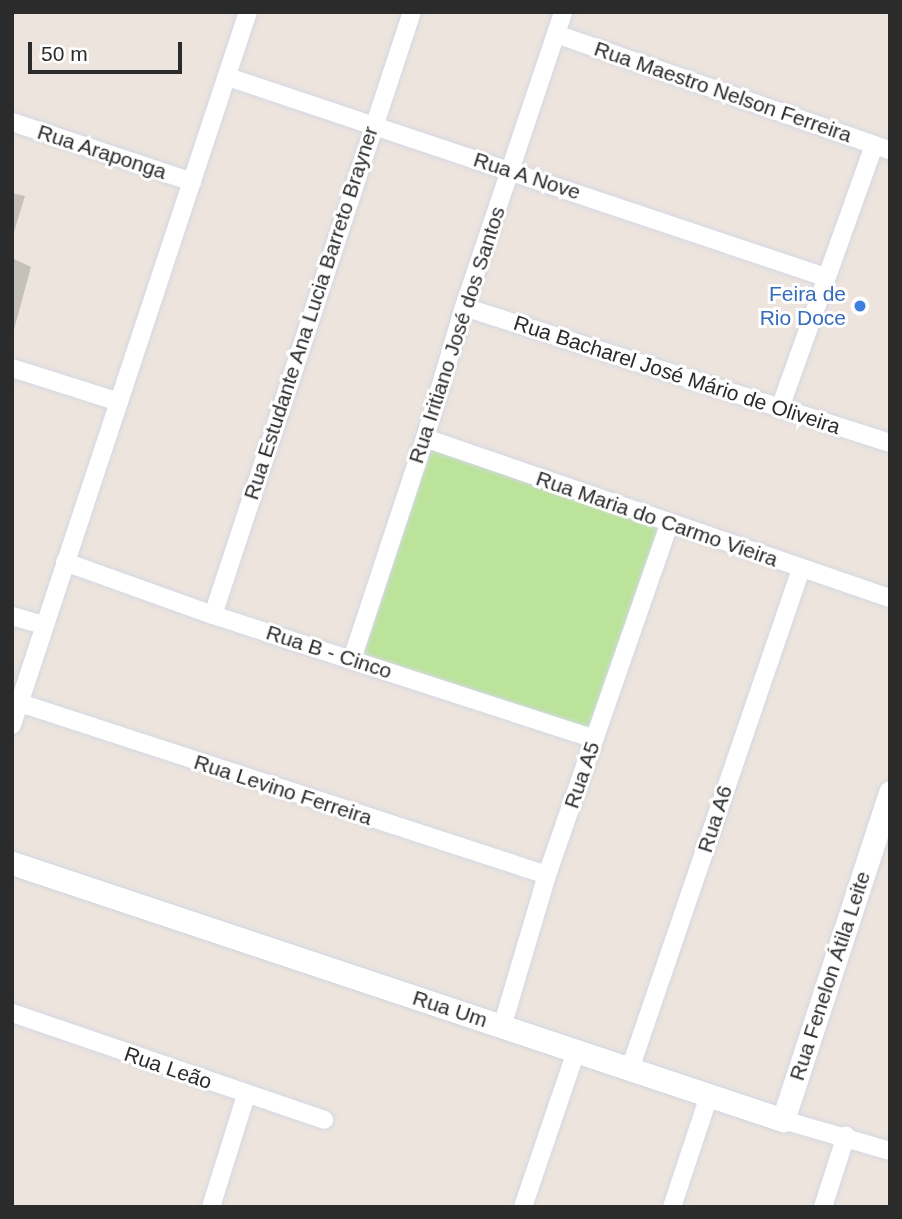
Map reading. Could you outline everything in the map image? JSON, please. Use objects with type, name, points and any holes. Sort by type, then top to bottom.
[{"type":"street","points":[[12,725],[248,12]]},
{"type":"street","name":"Rua Estudante Ana Lucia Barreto Brayner","points":[[213,615],[412,12]]},
{"type":"street","name":"Rua Iritiano José dos Santos","points":[[352,659],[425,439],[464,307],[563,12]]},
{"type":"street","name":"Rua Maestro Nelson Ferreira","points":[[556,34],[882,148]]},
{"type":"street","name":"Rua A Nove","points":[[228,77],[825,277]]},
{"type":"street","name":"Rua Araponga","points":[[12,122],[192,182]]},
{"type":"street","points":[[780,408],[801,354],[825,277],[882,148]]},
{"type":"street","name":"Rua Bacharel José Mário de Oliveira","points":[[464,307],[890,443]]},
{"type":"street","points":[[12,368],[119,402]]},
{"type":"street","name":"Rua Maria do Carmo Vieira","points":[[425,439],[669,525],[890,598]]},
{"type":"street","name":"Rua A5","points":[[502,1027],[547,875],[669,525]]},
{"type":"street","name":"Rua B - Cinco","points":[[65,562],[213,615],[594,739]]},
{"type":"street","name":"Rua A6","points":[[630,1069],[801,569]]},
{"type":"street","points":[[12,616],[43,625]]},
{"type":"street","name":"Rua Levino Ferreira","points":[[20,703],[547,875]]},
{"type":"street","name":"Rua Fenelon Átila Leite","points":[[783,1120],[890,792]]},
{"type":"street","name":"Rua Um","points":[[12,863],[709,1096],[890,1151]]},
{"type":"street","name":"Rua Leão","points":[[12,1013],[324,1120]]},
{"type":"street","points":[[523,1207],[576,1051]]},
{"type":"street","points":[[211,1207],[246,1095]]},
{"type":"street","points":[[672,1207],[709,1096]]},
{"type":"street","points":[[823,1207],[846,1136]]},
{"type":"green space","points":[[430,450],[663,526],[597,731],[364,654]]},
{"type":"building","points":[[12,193],[25,196],[13,235],[12,235]]},
{"type":"building","points":[[12,258],[31,267],[13,333],[12,333]]},
{"type":"place","name":"Feira de Rio Doce","points":[[860,306]]}]
